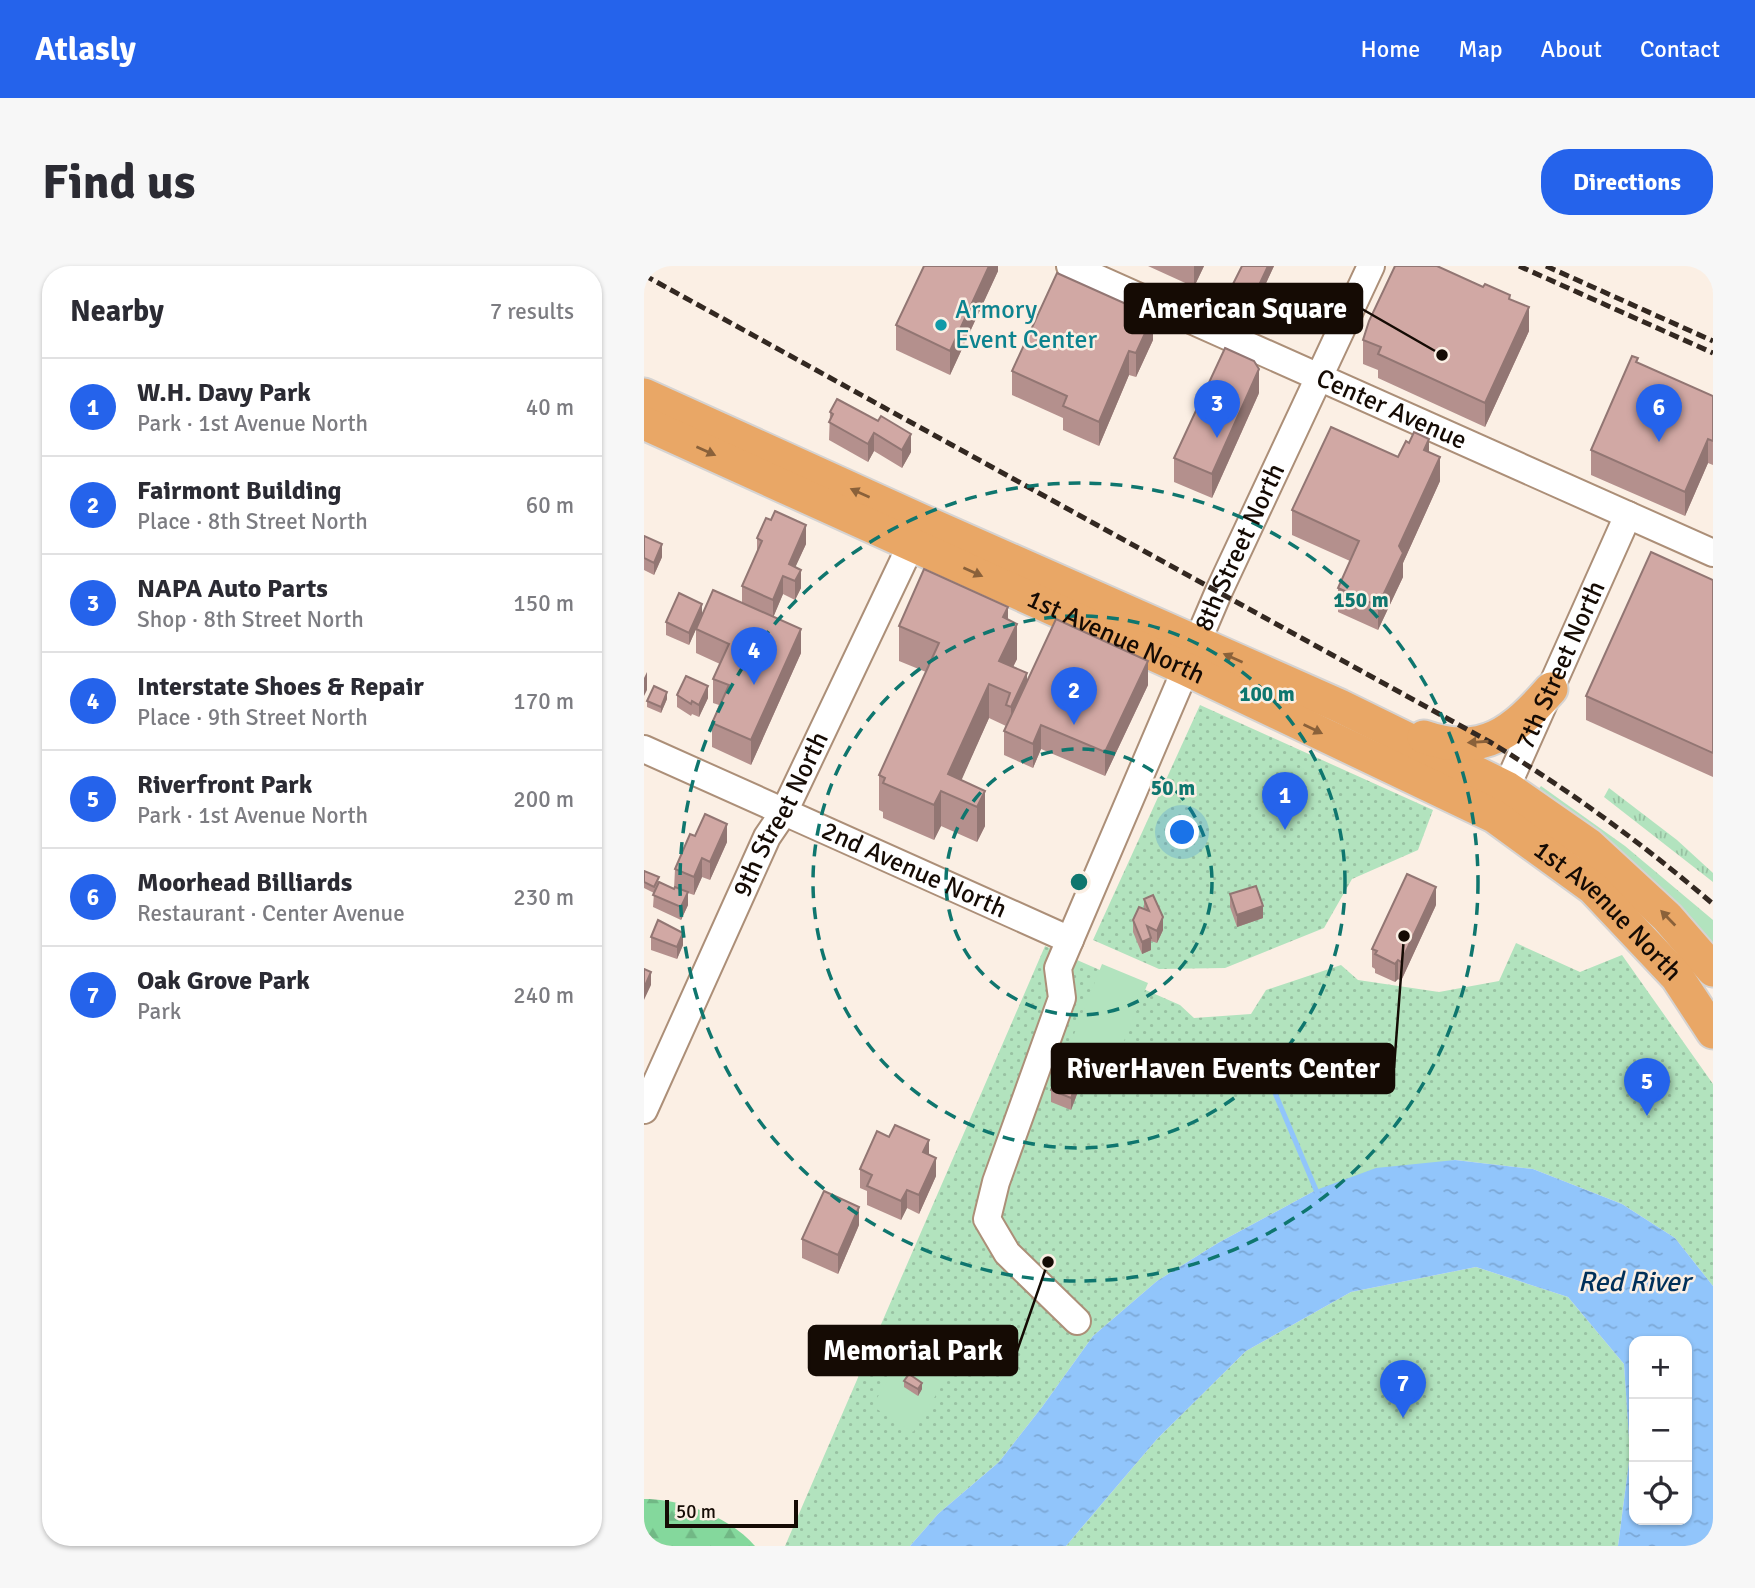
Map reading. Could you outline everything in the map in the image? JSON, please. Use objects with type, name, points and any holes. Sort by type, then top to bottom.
[{"type":"main road","name":"1st Avenue North","points":[[644,395],[916,533]]},
{"type":"main road","name":"1st Avenue North","points":[[644,423],[916,533],[1192,656],[1589,845],[1667,916],[1713,970]]},
{"type":"main road","name":"1st Avenue North","points":[[1192,656],[1340,706],[1500,802],[1593,888],[1677,977],[1713,1032]]},
{"type":"main road","points":[[1340,706],[1439,742],[1490,741],[1515,726],[1551,689]]},
{"type":"street","name":"Center Avenue","points":[[1070,266],[1713,553]]},
{"type":"street","name":"8th Street North","points":[[1077,1321],[1007,1253],[987,1219],[996,1182],[1062,998],[1058,968],[1219,591],[1371,266]]},
{"type":"street","name":"7th Street North","points":[[1500,802],[1628,515]]},
{"type":"street","name":"9th Street North","points":[[644,1110],[767,837],[784,812],[916,533]]},
{"type":"street","name":"2nd Avenue North","points":[[644,749],[1070,940]]},
{"type":"green space","points":[[1200,705],[1433,810],[1418,850],[1352,879],[1324,928],[1225,968],[1159,969],[1093,940]]},
{"type":"green space","points":[[1541,786],[1625,846],[1713,920],[1713,951],[1538,790]]},
{"type":"green space","points":[[1609,788],[1677,840],[1713,873],[1713,882],[1604,797]]},
{"type":"green space","points":[[1516,943],[1580,972],[1622,955],[1713,1084],[1713,1286],[1675,1238],[1622,1204],[1533,1169],[1455,1160],[1316,1190],[1218,1243],[1157,1281],[1093,1336],[999,1462],[938,1514],[910,1546],[785,1546],[1045,946],[1180,1005],[1194,1018],[1251,1014],[1266,990],[1341,965],[1358,980],[1439,992],[1499,981]]},
{"type":"green space","points":[[1102,964],[1148,983],[1109,1077],[1065,1057]]},
{"type":"green space","points":[[1476,1267],[1568,1297],[1624,1364],[1629,1462],[1618,1546],[1066,1546],[1157,1439],[1246,1351],[1351,1292]]},
{"type":"green space","points":[[911,1343],[952,1369],[913,1432],[872,1406]]},
{"type":"green space","points":[[644,1499],[674,1502],[719,1518],[755,1546],[644,1546]]},
{"type":"water","name":"Red River","points":[[1455,1160],[1533,1169],[1622,1204],[1675,1238],[1713,1286],[1713,1546],[1618,1546],[1629,1462],[1629,1525],[1692,1525],[1692,1336],[1629,1336],[1629,1439],[1624,1364],[1568,1297],[1476,1267],[1351,1292],[1246,1351],[1157,1439],[1066,1546],[910,1546],[938,1514],[999,1462],[1093,1336],[1157,1281],[1218,1243],[1316,1190],[1376,1168]]},
{"type":"building","name":"Armory Event Center","points":[[924,266],[989,266],[950,351],[896,325]]},
{"type":"building","points":[[1242,266],[1268,266],[1254,296],[1232,286]]},
{"type":"building","points":[[1395,266],[1437,266],[1483,287],[1485,284],[1510,295],[1509,299],[1529,307],[1485,403],[1378,354],[1381,347],[1363,340]]},
{"type":"building","points":[[1057,273],[1153,316],[1136,353],[1129,351],[1099,422],[1063,406],[1067,396],[1012,371]]},
{"type":"building","points":[[1225,348],[1254,361],[1259,369],[1212,474],[1174,458]]},
{"type":"building","points":[[1632,356],[1638,358],[1636,362],[1713,396],[1713,441],[1708,439],[1685,492],[1591,450]]},
{"type":"building","points":[[837,399],[878,421],[881,416],[911,434],[902,450],[874,433],[868,444],[829,422],[833,414],[830,412]]},
{"type":"building","points":[[1331,427],[1398,457],[1414,432],[1429,439],[1424,450],[1440,457],[1399,546],[1403,553],[1378,606],[1338,588],[1359,541],[1292,510]]},
{"type":"building","points":[[775,511],[806,525],[789,564],[801,570],[795,581],[783,576],[773,600],[742,586],[762,541],[757,538],[766,518],[771,520]]},
{"type":"building","points":[[644,536],[662,544],[654,563],[644,558]]},
{"type":"building","points":[[1651,552],[1713,580],[1713,753],[1586,696]]},
{"type":"building","points":[[924,569],[1008,607],[1003,617],[1017,624],[999,661],[1027,673],[1011,707],[1006,705],[1010,693],[989,684],[948,774],[985,791],[977,807],[941,791],[934,805],[883,783],[885,778],[879,775],[939,643],[899,626]]},
{"type":"building","points":[[713,590],[801,629],[751,740],[712,723],[729,685],[713,679],[729,644],[696,629]]},
{"type":"building","points":[[679,593],[702,604],[689,633],[666,622]]},
{"type":"building","points":[[1056,619],[1148,661],[1105,752],[1041,725],[1033,744],[1004,731]]},
{"type":"building","points":[[686,676],[708,686],[699,705],[692,701],[691,704],[677,695]]},
{"type":"building","points":[[654,686],[667,692],[661,707],[647,701]]},
{"type":"building","points":[[705,814],[727,824],[710,862],[702,858],[694,877],[675,869],[690,834],[695,836]]},
{"type":"building","points":[[644,871],[659,877],[654,887],[644,882]]},
{"type":"building","points":[[1407,874],[1436,887],[1401,962],[1398,960],[1395,964],[1375,954],[1377,951],[1372,949]]},
{"type":"building","points":[[659,882],[688,892],[681,907],[653,895]]},
{"type":"building","points":[[1256,886],[1263,906],[1237,915],[1230,894]]},
{"type":"building","points":[[1153,895],[1163,917],[1157,931],[1147,926],[1151,938],[1142,942],[1133,920],[1139,907],[1149,911],[1144,899]]},
{"type":"building","points":[[658,920],[683,933],[677,947],[651,937]]},
{"type":"building","points":[[644,969],[651,972],[644,988]]},
{"type":"building","points":[[1059,1069],[1079,1076],[1071,1098],[1051,1090]]},
{"type":"building","points":[[895,1125],[929,1140],[923,1152],[936,1158],[919,1195],[907,1190],[901,1201],[867,1186],[872,1175],[860,1169],[877,1131],[889,1137]]},
{"type":"building","points":[[824,1191],[859,1207],[838,1255],[802,1239]]},
{"type":"building","points":[[909,1374],[922,1383],[918,1389],[904,1381]]},
{"type":"waterway","points":[[1275,1093],[1319,1197]]},
{"type":"railway","points":[[1519,266],[1713,353]]},
{"type":"railway","points":[[1546,266],[1713,341]]},
{"type":"railway","points":[[644,275],[1490,742],[1604,818],[1713,904]]},
{"type":"place","name":"Armory Event Center","points":[[941,325]]},
{"type":"place","name":"American Square","points":[[1442,355]]},
{"type":"place","name":"NAPA Auto Parts","points":[[1217,438]]},
{"type":"place","name":"Moorhead Billiards","points":[[1659,442]]},
{"type":"place","name":"Interstate Shoes & Repair","points":[[754,685]]},
{"type":"place","name":"Fairmont Building","points":[[1074,725]]},
{"type":"place","name":"W.H. Davy Park","points":[[1285,830]]},
{"type":"place","name":"RiverHaven Events Center","points":[[1404,936]]},
{"type":"place","name":"Riverfront Park","points":[[1647,1116]]},
{"type":"place","name":"Memorial Park","points":[[1048,1262]]},
{"type":"place","name":"Oak Grove Park","points":[[1403,1418]]}]
